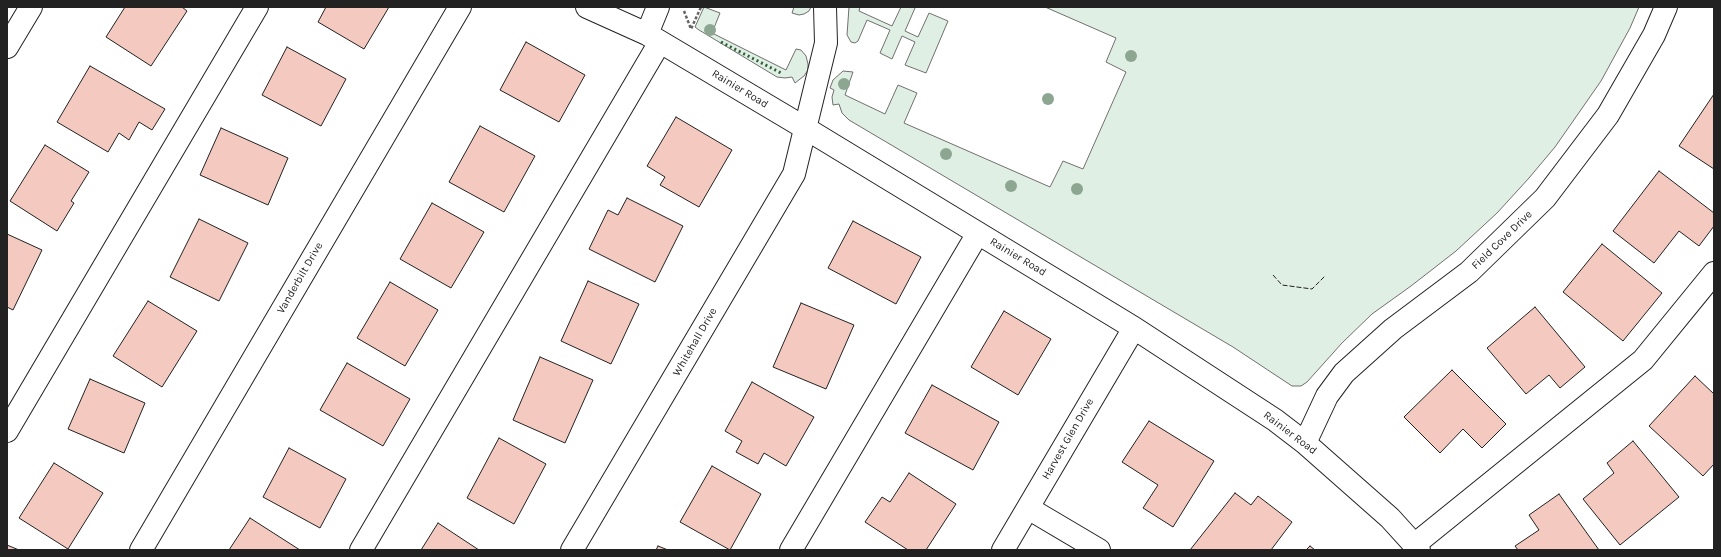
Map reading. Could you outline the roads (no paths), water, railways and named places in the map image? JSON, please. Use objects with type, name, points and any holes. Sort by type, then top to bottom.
[{"type":"street","points":[[7,47],[31,7]]},
{"type":"street","points":[[7,431],[256,7]]},
{"type":"street","name":"Vanderbilt Drive","points":[[141,550],[460,7]]},
{"type":"street","name":"Rainier Road","points":[[587,7],[653,38],[805,128],[1134,328],[1275,420],[1305,443],[1390,518],[1416,547]]},
{"type":"street","points":[[361,550],[653,38],[658,7]]},
{"type":"street","name":"Whitehall Drive","points":[[572,550],[794,174],[826,43],[825,7]]},
{"type":"street","name":"Field Cove Drive","points":[[1305,443],[1327,396],[1344,373],[1393,329],[1469,272],[1545,198],[1608,114],[1654,35],[1666,7]]},
{"type":"street","points":[[791,550],[978,233]]},
{"type":"street","points":[[1416,547],[1643,360],[1714,273]]},
{"type":"street","name":"Harvest Glen Drive","points":[[1003,550],[1134,328]]},
{"type":"street","points":[[1028,508],[1099,550]]}]
